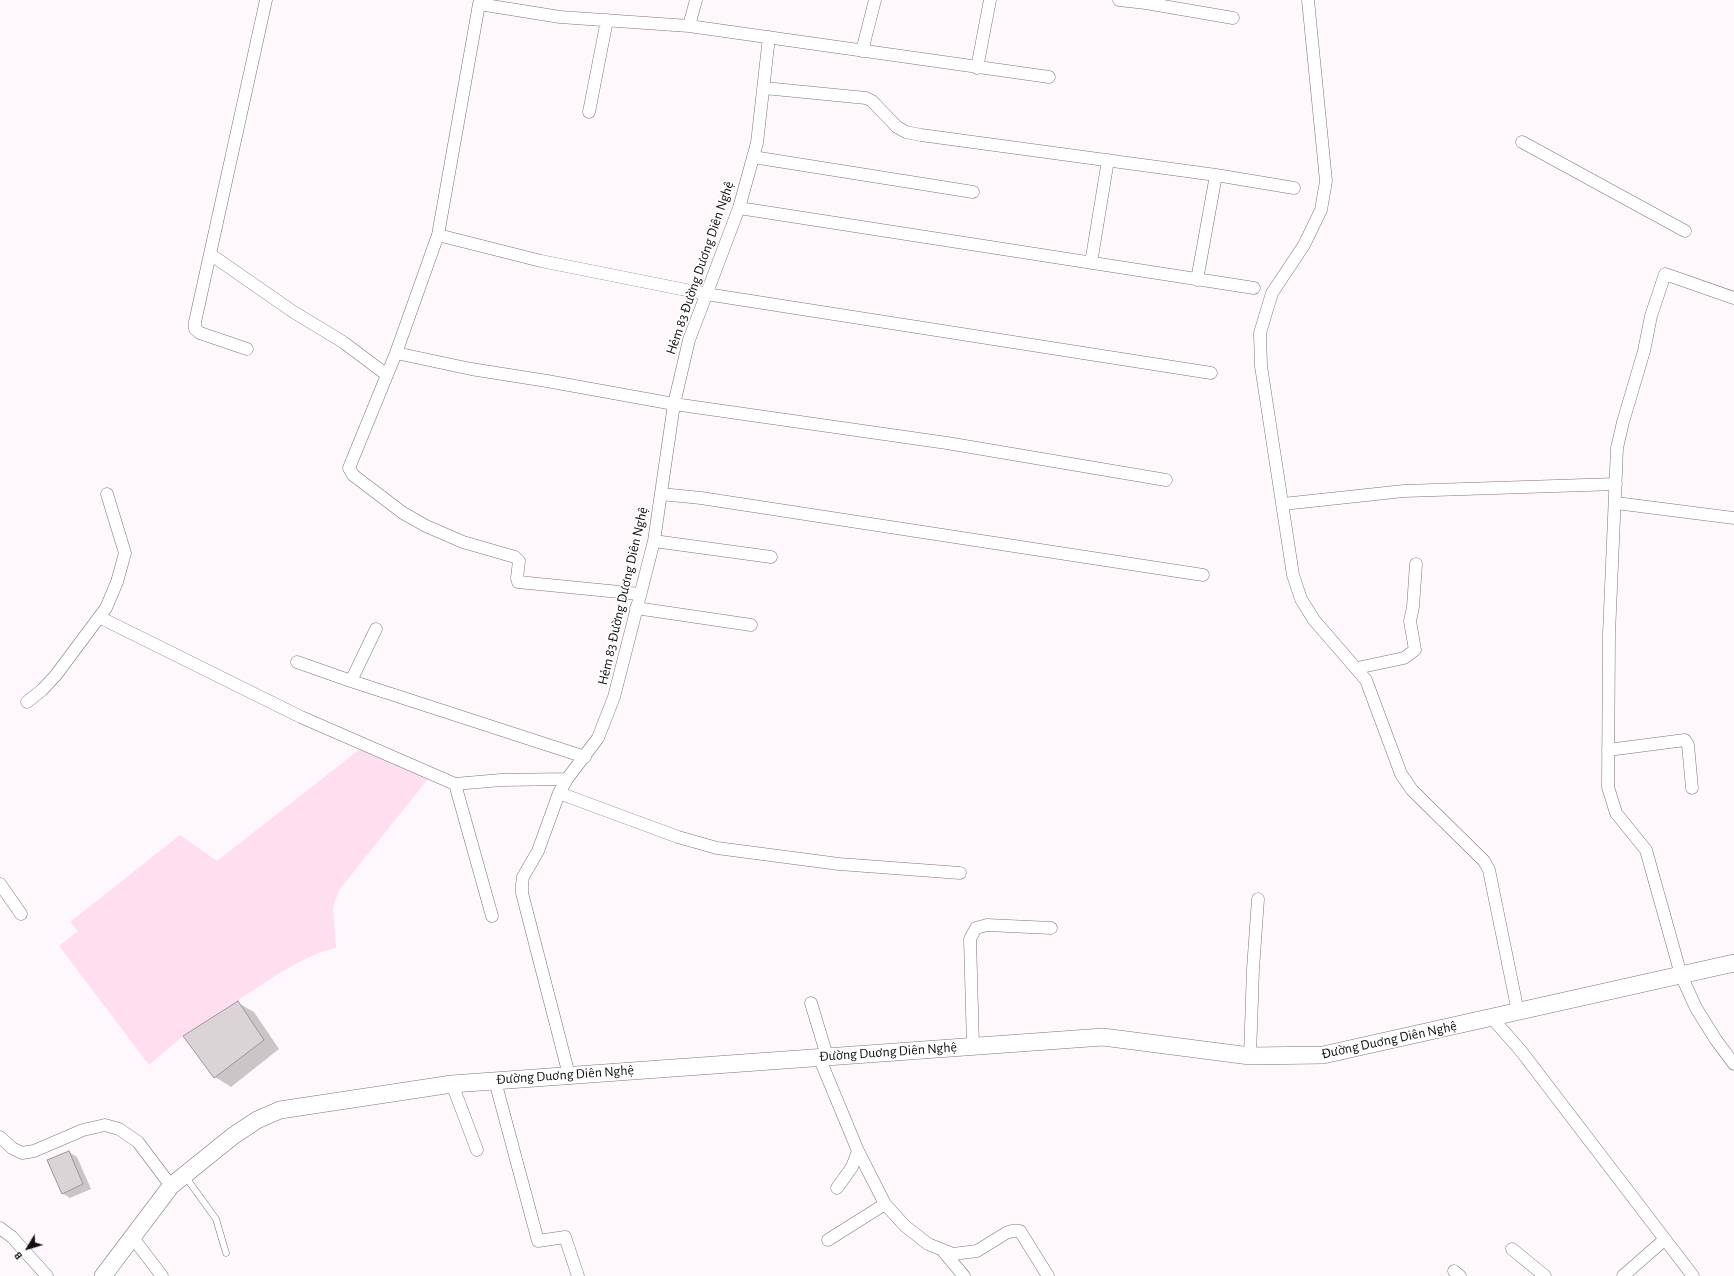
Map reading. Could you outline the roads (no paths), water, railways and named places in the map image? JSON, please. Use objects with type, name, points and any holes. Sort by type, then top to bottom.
[{"type":"street","points":[[247,349],[200,333],[195,329],[195,322],[266,0]]},
{"type":"street","points":[[689,26],[696,0]]},
{"type":"street","points":[[862,51],[875,0]]},
{"type":"street","points":[[977,68],[990,0]]},
{"type":"street","points":[[1119,0],[1146,3],[1233,18]]},
{"type":"street","points":[[1308,0],[1326,181],[1321,210],[1304,245],[1272,293],[1260,333],[1261,366],[1294,575],[1301,600],[1314,620],[1366,680],[1401,774],[1412,790],[1484,861],[1489,870],[1518,1012]]},
{"type":"street","points":[[640,594],[518,582],[519,561],[515,557],[463,542],[426,526],[403,513],[353,475],[349,468],[396,353],[438,235],[479,4],[560,17],[689,26],[1049,77]]},
{"type":"street","points":[[589,112],[607,20]]},
{"type":"street","name":"Hẻm 83 Đường Dương Diên Nghệ","points":[[569,1075],[522,893],[523,877],[538,851],[559,793],[567,779],[598,738],[614,698],[654,541],[674,404],[689,340],[739,208],[757,143],[769,37]]},
{"type":"street","points":[[764,88],[866,98],[872,101],[897,127],[906,132],[922,136],[1216,175],[1294,188]]},
{"type":"street","points":[[1522,142],[1684,231]]},
{"type":"street","points":[[753,157],[973,192]]},
{"type":"street","points":[[1091,263],[1108,160]]},
{"type":"street","points":[[1196,280],[1216,175]]},
{"type":"street","points":[[739,208],[1254,288]]},
{"type":"street","points":[[438,235],[541,261],[706,294],[1211,373]]},
{"type":"street","points":[[210,254],[292,311],[343,342],[387,374]]},
{"type":"street","points":[[1734,298],[1665,274],[1651,316],[1644,351],[1623,422],[1618,448],[1609,634],[1608,750],[1608,787],[1616,813],[1646,850],[1681,975],[1696,1008],[1716,1040],[1734,1064]]},
{"type":"street","points":[[396,353],[471,369],[674,404],[947,443],[1166,480]]},
{"type":"street","points":[[1283,504],[1404,490],[1616,484]]},
{"type":"street","points":[[26,702],[42,690],[56,675],[106,608],[117,582],[125,553],[107,494]]},
{"type":"street","points":[[661,494],[701,498],[1204,575]]},
{"type":"street","points":[[1616,503],[1734,518]]},
{"type":"street","points":[[654,541],[771,557]]},
{"type":"street","points":[[1357,668],[1404,658],[1415,650],[1410,621],[1413,607],[1416,564]]},
{"type":"street","points":[[636,608],[751,625]]},
{"type":"street","points":[[99,616],[301,717],[455,784],[501,780],[567,779]]},
{"type":"street","points":[[351,682],[376,629]]},
{"type":"street","points":[[297,662],[351,682],[585,757]]},
{"type":"street","points":[[1608,750],[1685,740],[1688,745],[1692,788]]},
{"type":"street","points":[[455,784],[492,916]]},
{"type":"street","points":[[559,793],[678,837],[717,848],[839,864],[960,874]]},
{"type":"street","points":[[0,884],[21,914]]},
{"type":"street","points":[[1250,1056],[1253,969],[1258,899]]},
{"type":"street","points":[[973,1046],[970,939],[976,928],[987,925],[1051,928]]},
{"type":"street","name":"Đường Duơng Diên Nghệ","points":[[103,1276],[171,1186],[233,1136],[257,1120],[280,1110],[452,1084],[495,1080],[1103,1037],[1250,1056],[1323,1055],[1734,963]]},
{"type":"street","points":[[811,1004],[823,1057],[858,1151],[886,1204],[905,1226],[928,1244],[953,1254],[977,1251],[1012,1230],[1020,1231],[1048,1276]]},
{"type":"street","points":[[1492,1018],[1513,1040],[1692,1276]]},
{"type":"street","points":[[495,1080],[538,1241],[566,1237],[578,1276]]},
{"type":"street","points":[[452,1084],[477,1150]]},
{"type":"street","points":[[0,1137],[12,1148],[22,1153],[34,1151],[83,1130],[105,1126],[119,1129],[138,1142],[171,1186]]},
{"type":"street","points":[[837,1188],[852,1167],[858,1151]]},
{"type":"street","points":[[828,1240],[886,1204]]},
{"type":"street","points":[[0,1228],[12,1237],[47,1276]]},
{"type":"street","points":[[133,1238],[162,1276]]},
{"type":"street","points":[[1623,1276],[1664,1240]]},
{"type":"street","points":[[1512,1249],[1544,1276]]},
{"type":"street","points":[[942,1250],[964,1276]]},
{"type":"lane","points":[[184,1175],[216,1219],[226,1253]]}]
